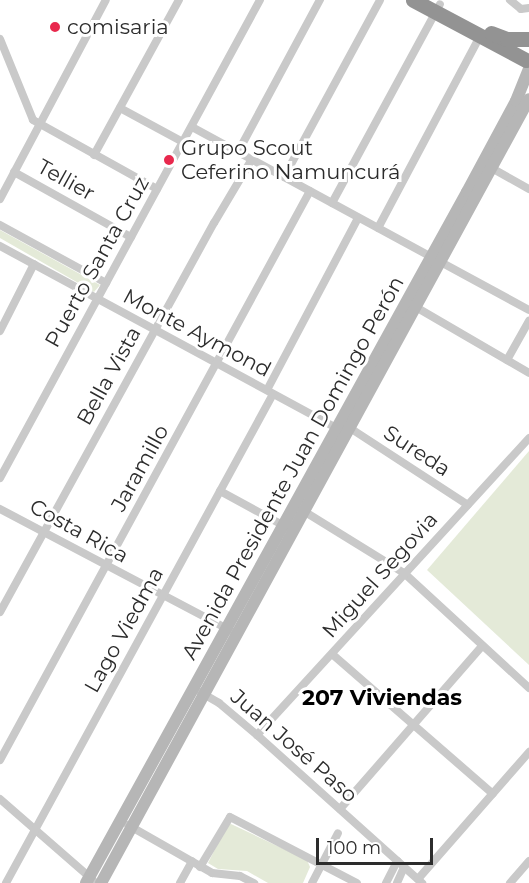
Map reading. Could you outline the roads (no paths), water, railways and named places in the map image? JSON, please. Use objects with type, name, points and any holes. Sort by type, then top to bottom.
[{"type":"highway","points":[[413,0],[436,5],[507,39],[529,39]]},
{"type":"highway","points":[[436,5],[480,36],[528,60]]},
{"type":"main road","name":"Avenida Presidente Juan Domingo Perón","points":[[487,166],[528,60]]},
{"type":"main road","name":"Avenida Presidente Juan Domingo Perón","points":[[93,881],[435,259],[487,166],[529,99]]},
{"type":"main road","name":"Avenida Presidente Juan Domingo Perón","points":[[342,429],[414,306],[435,259]]},
{"type":"street","points":[[0,199],[106,0]]},
{"type":"street","points":[[94,155],[179,0]]},
{"type":"street","name":"Puerto Santa Cruz","points":[[0,478],[260,0]]},
{"type":"street","points":[[238,152],[320,0]]},
{"type":"street","points":[[284,177],[380,0]]},
{"type":"street","points":[[510,0],[515,6],[529,8]]},
{"type":"street","points":[[332,203],[436,5]]},
{"type":"street","points":[[378,228],[480,36]]},
{"type":"street","points":[[0,39],[30,116],[40,125],[158,189]]},
{"type":"street","points":[[0,73],[11,69]]},
{"type":"street","points":[[120,108],[183,142]]},
{"type":"street","points":[[192,127],[529,310]]},
{"type":"street","name":"Bella Vista","points":[[0,612],[252,159]]},
{"type":"street","points":[[487,166],[529,189]]},
{"type":"street","name":"Tellier","points":[[14,172],[131,237]]},
{"type":"street","name":"Jaramillo","points":[[0,760],[310,191]]},
{"type":"street","name":"Lago Viedma","points":[[6,883],[220,491],[358,218]]},
{"type":"street","points":[[0,225],[106,283]]},
{"type":"street","name":"Monte Aymond","points":[[0,246],[97,300],[342,429]]},
{"type":"street","points":[[0,331],[34,264]]},
{"type":"street","points":[[414,306],[529,372]]},
{"type":"street","points":[[507,360],[529,321]]},
{"type":"street","name":"Sureda","points":[[342,429],[353,430],[468,505]]},
{"type":"street","name":"Miguel Segovia","points":[[257,735],[529,438]]},
{"type":"street","points":[[220,491],[289,528]]},
{"type":"street","name":"Costa Rica","points":[[0,508],[106,567],[231,632]]},
{"type":"street","points":[[299,509],[404,573],[529,688]]},
{"type":"street","points":[[340,809],[482,646]]},
{"type":"street","points":[[332,654],[493,794]]},
{"type":"street","name":"Juan José Paso","points":[[199,691],[219,703],[257,735],[420,881]]},
{"type":"street","points":[[420,881],[529,753]]},
{"type":"street","points":[[0,799],[93,881]]},
{"type":"street","points":[[201,867],[230,817],[357,883]]},
{"type":"street","points":[[126,824],[201,867],[219,875],[254,883]]},
{"type":"street","points":[[312,883],[338,833]]},
{"type":"street","points":[[180,883],[192,861]]},
{"type":"street","points":[[510,883],[529,861]]},
{"type":"street","points":[[386,883],[401,864]]},
{"type":"street","points":[[396,883],[401,864]]},
{"type":"place","name":"comisaria","points":[[55,27]]},
{"type":"place","name":"Grupo Scout Ceferino Namuncurá","points":[[169,160]]},
{"type":"district","name":"207 Viviendas","points":[[382,698]]}]
